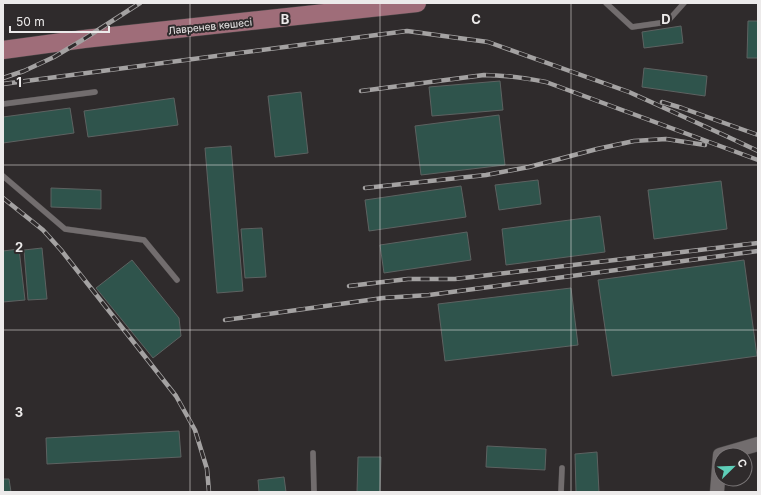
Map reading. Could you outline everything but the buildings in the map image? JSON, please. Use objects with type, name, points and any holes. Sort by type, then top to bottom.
[{"type":"main road","name":"Лавренев көшесі","points":[[3,50],[417,3]]},
{"type":"street","points":[[717,492],[720,455],[758,444]]},
{"type":"lane","points":[[606,3],[632,27],[667,22],[684,3]]},
{"type":"lane","points":[[3,104],[94,92]]},
{"type":"lane","points":[[3,176],[65,229],[144,240],[177,280]]},
{"type":"lane","points":[[312,453],[314,492]]},
{"type":"lane","points":[[561,492],[562,468]]},
{"type":"railway","points":[[3,78],[24,71],[54,57],[140,3]]},
{"type":"railway","points":[[3,84],[407,31],[488,42],[629,92],[758,151]]},
{"type":"railway","points":[[361,91],[484,75],[523,78],[546,82],[758,160]]},
{"type":"railway","points":[[662,102],[758,135]]},
{"type":"railway","points":[[365,188],[486,175],[529,167],[634,141],[666,139],[705,145]]},
{"type":"railway","points":[[3,198],[43,230],[61,250],[176,396],[195,430],[207,469],[209,492]]},
{"type":"railway","points":[[349,286],[408,279],[455,279],[758,243]]},
{"type":"railway","points":[[225,320],[383,298],[429,295],[758,251]]}]
